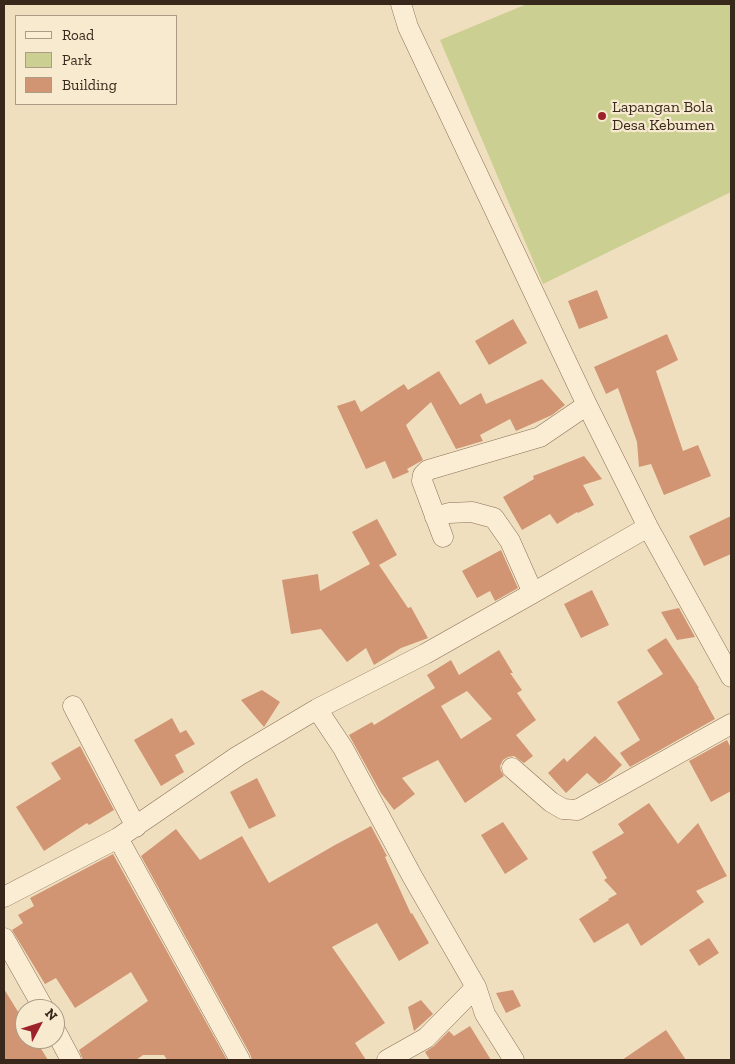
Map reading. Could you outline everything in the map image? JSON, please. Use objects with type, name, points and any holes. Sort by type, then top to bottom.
[{"type":"street","points":[[401,4],[408,27],[587,405],[648,526],[731,678]]},
{"type":"street","points":[[443,537],[422,481],[423,475],[428,470],[540,438],[587,405]]},
{"type":"street","points":[[435,517],[449,513],[472,512],[494,518],[510,541],[533,593]]},
{"type":"street","points":[[4,897],[118,838],[238,756],[317,709],[425,654],[648,526]]},
{"type":"street","points":[[73,706],[136,827]]},
{"type":"street","points":[[317,709],[343,748],[412,876],[476,987],[485,1014],[514,1060]]},
{"type":"street","points":[[512,768],[551,802],[563,809],[577,810],[731,724]]},
{"type":"street","points":[[118,838],[240,1060]]},
{"type":"street","points":[[4,938],[38,999]]},
{"type":"street","points":[[387,1060],[426,1038],[476,987]]},
{"type":"street","points":[[65,1049],[71,1060]]},
{"type":"green space","name":"Lapangan Bola Desa Kebumen","points":[[527,4],[731,4],[731,192],[543,284],[440,40]]},
{"type":"building","points":[[597,290],[608,318],[579,329],[568,301]]},
{"type":"building","points":[[513,319],[527,343],[489,365],[475,341]]},
{"type":"building","points":[[667,334],[678,360],[656,371],[683,451],[698,445],[711,476],[664,495],[651,464],[639,467],[637,442],[618,388],[606,394],[594,367]]},
{"type":"building","points":[[439,371],[460,405],[481,393],[486,404],[542,379],[565,405],[552,415],[516,431],[510,419],[480,435],[483,441],[456,449],[431,402],[406,425],[423,460],[407,469],[409,472],[393,479],[385,461],[366,469],[337,406],[355,400],[361,412],[404,384],[408,390]]},
{"type":"building","points":[[584,456],[602,479],[583,485],[594,505],[577,512],[557,524],[550,514],[522,530],[503,497],[534,479],[533,476]]},
{"type":"building","points":[[731,516],[731,554],[704,566],[689,536]]},
{"type":"building","points":[[377,519],[397,555],[379,565],[408,608],[411,607],[428,638],[401,648],[374,665],[366,648],[347,662],[321,629],[291,634],[282,580],[318,574],[320,591],[370,564],[352,532]]},
{"type":"building","points":[[501,550],[518,588],[495,601],[490,591],[477,598],[462,571]]},
{"type":"building","points":[[592,590],[609,625],[581,638],[564,604]]},
{"type":"building","points":[[679,608],[695,637],[677,640],[661,612]]},
{"type":"building","points":[[666,638],[699,688],[715,719],[630,767],[620,753],[640,740],[617,702],[663,674],[647,650]]},
{"type":"building","points":[[499,650],[513,673],[510,673],[522,690],[517,693],[536,720],[516,735],[533,756],[524,763],[514,756],[503,760],[500,766],[504,776],[465,803],[438,760],[402,778],[415,794],[394,810],[381,793],[349,735],[372,722],[374,725],[435,688],[427,675],[451,660],[459,675]],"holes":[[[467,691],[492,719],[461,739],[441,706]]]},
{"type":"building","points":[[262,690],[280,702],[264,727],[241,700]]},
{"type":"building","points":[[172,718],[180,733],[186,730],[195,744],[175,755],[184,772],[161,786],[134,740]]},
{"type":"building","points":[[595,736],[622,765],[599,784],[587,773],[566,793],[548,773],[564,758],[567,762]]},
{"type":"building","points":[[727,740],[731,748],[731,791],[711,802],[689,761]]},
{"type":"building","points":[[80,746],[114,810],[89,825],[87,823],[44,851],[16,807],[61,779],[51,763]]},
{"type":"building","points":[[257,778],[276,816],[249,829],[230,792]]},
{"type":"building","points":[[649,803],[678,844],[698,823],[727,876],[696,891],[704,902],[641,946],[628,923],[594,943],[579,919],[617,894],[604,880],[607,878],[592,852],[624,833],[618,824]]},
{"type":"building","points":[[503,822],[528,859],[505,874],[481,835]]},
{"type":"building","points":[[371,826],[387,856],[385,857],[411,914],[429,943],[399,961],[377,923],[332,947],[385,1023],[355,1043],[366,1060],[252,1060],[141,856],[176,829],[200,860],[242,836],[269,883]]},
{"type":"building","points":[[113,854],[227,1060],[167,1060],[164,1055],[143,1055],[136,1060],[83,1060],[79,1050],[148,1001],[131,972],[75,1008],[56,978],[45,984],[12,930],[23,923],[18,915],[34,906],[30,898]]},
{"type":"building","points":[[709,938],[719,953],[699,966],[689,950]]},
{"type":"building","points":[[4,989],[15,1007],[15,1049],[41,1049],[48,1060],[4,1060]]},
{"type":"building","points":[[513,990],[521,1006],[506,1013],[496,993]]},
{"type":"building","points":[[421,1000],[433,1014],[414,1031],[408,1007]]},
{"type":"building","points":[[470,1026],[491,1060],[430,1060],[425,1052],[449,1031],[454,1036]]},
{"type":"building","points":[[666,1030],[686,1060],[622,1060]]},
{"type":"place","name":"Lapangan Bola Desa Kebumen","points":[[602,116]]}]
